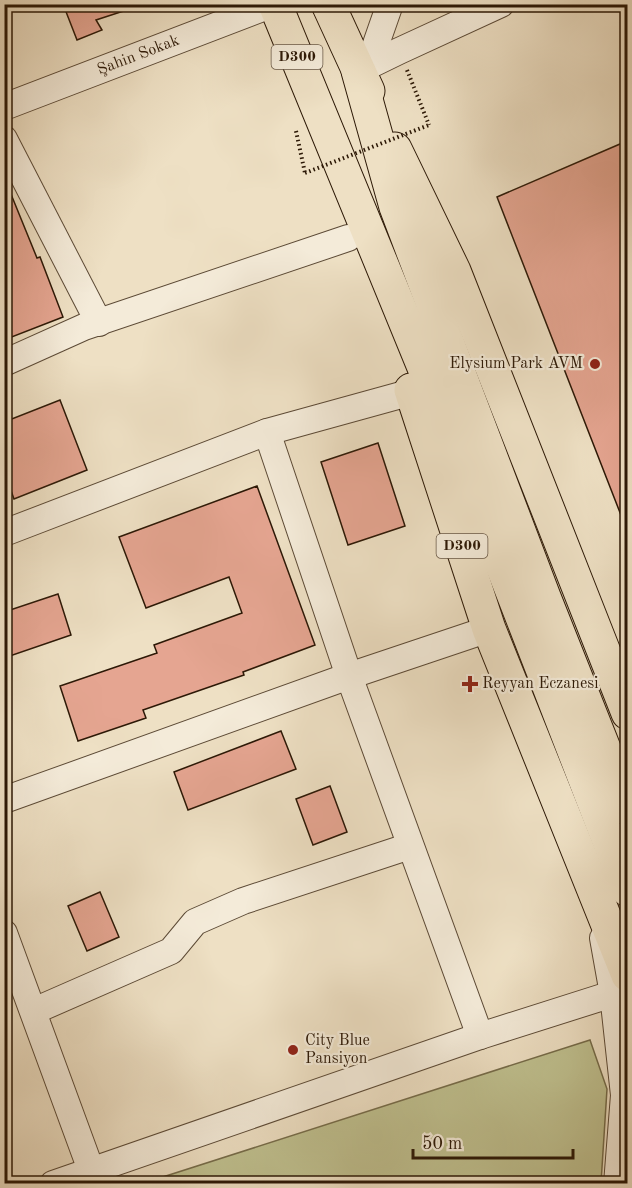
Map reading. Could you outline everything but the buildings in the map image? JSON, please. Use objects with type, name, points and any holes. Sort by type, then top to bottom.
[{"type":"highway","name":"D300","points":[[274,4],[319,110],[348,238],[412,392],[489,629],[594,891],[623,986]]},
{"type":"highway","name":"D300","points":[[328,4],[363,69],[454,271],[627,713]]},
{"type":"highway","points":[[363,69],[396,207],[627,809]]},
{"type":"highway","points":[[319,110],[446,421],[627,890]]},
{"type":"street","name":"Şahin Sokak","points":[[4,107],[274,4]]},
{"type":"street","points":[[363,69],[390,4]]},
{"type":"street","points":[[363,69],[501,4]]},
{"type":"street","points":[[4,139],[99,322]]},
{"type":"street","points":[[4,363],[99,322],[348,238]]},
{"type":"street","points":[[4,533],[267,432],[412,392]]},
{"type":"street","points":[[267,432],[349,676],[480,1036]]},
{"type":"street","points":[[4,800],[349,676],[489,629]]},
{"type":"street","points":[[34,1011],[171,951],[195,922],[243,901],[410,846]]},
{"type":"street","points":[[4,933],[91,1170]]},
{"type":"street","points":[[52,1184],[623,986],[624,1095],[617,1184]]},
{"type":"path","points":[[305,173],[429,125],[399,51]]},
{"type":"green space","points":[[590,1040],[607,1089],[601,1183],[144,1183]]},
{"type":"place","name":"Elysium Park AVM","points":[[595,364]]},
{"type":"place","name":"Reyyan Eczanesi","points":[[470,684]]},
{"type":"place","name":"City Blue Pansiyon","points":[[293,1050]]}]
